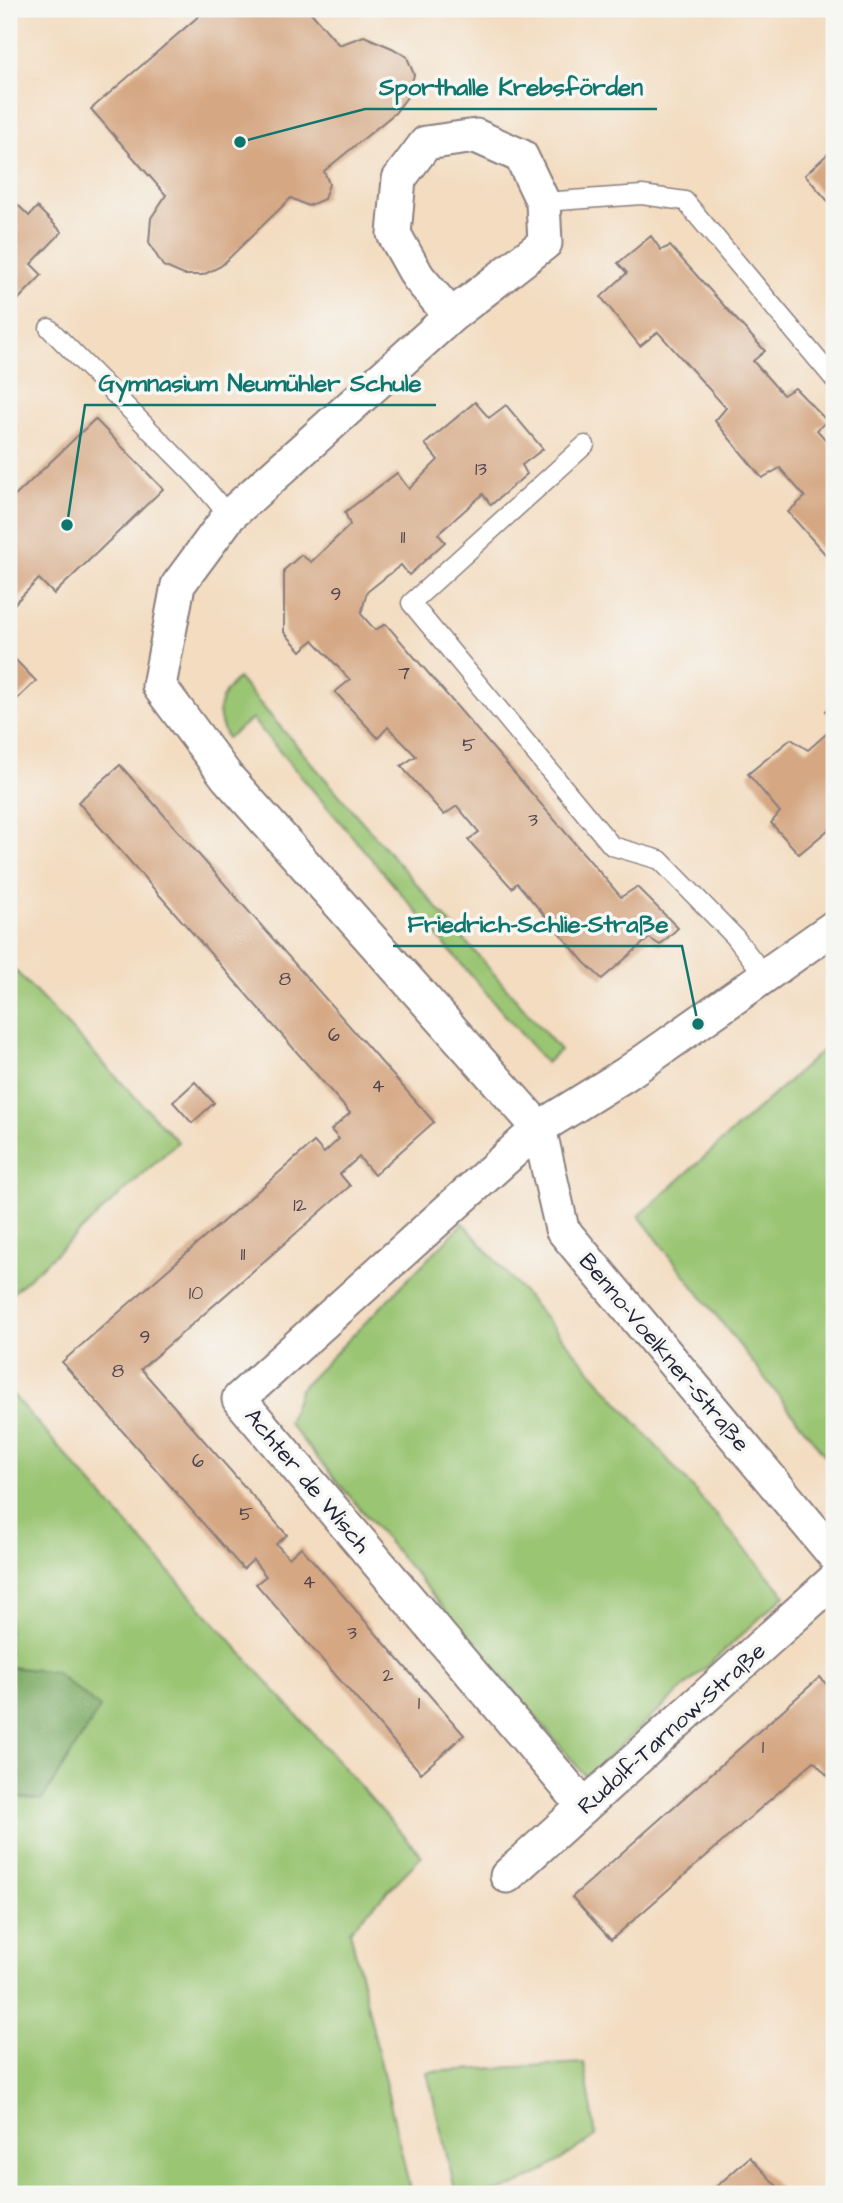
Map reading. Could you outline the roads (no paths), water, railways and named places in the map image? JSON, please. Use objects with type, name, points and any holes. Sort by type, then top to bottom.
[{"type":"street","points":[[451,316],[418,277],[394,234],[399,179],[426,143],[476,136],[521,156],[543,202],[545,243],[451,316],[229,516],[178,585],[159,685],[228,777],[539,1129],[626,1074],[834,927]]},
{"type":"street","name":"Benno-Voelkner-Straße","points":[[539,1129],[562,1229],[834,1555]]},
{"type":"street","name":"Achter de Wisch","points":[[539,1129],[239,1399],[584,1806]]},
{"type":"street","name":"Rudolf-Tarnow-Straße","points":[[507,1876],[834,1580]]},
{"type":"lane","points":[[543,202],[642,195],[685,201],[834,379]]},
{"type":"lane","points":[[49,328],[198,479],[229,516]]},
{"type":"lane","points":[[585,445],[411,603],[612,846],[660,860],[735,937],[764,975]]},
{"type":"place","name":"Sporthalle Krebsförden","points":[[240,142]]},
{"type":"place","name":"Gymnasium Neumühler Schule","points":[[67,525]]},
{"type":"place","name":"Friedrich-Schlie-Straße","points":[[698,1024]]}]
